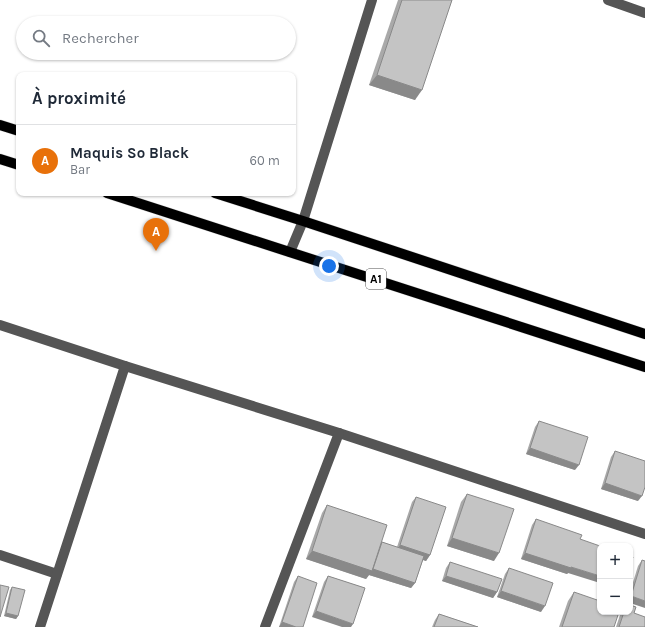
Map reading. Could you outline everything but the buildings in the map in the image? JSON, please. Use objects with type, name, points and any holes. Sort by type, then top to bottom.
[{"type":"main road","points":[[0,125],[16,130]]},
{"type":"main road","points":[[0,159],[16,164]]},
{"type":"main road","name":"A1","points":[[116,196],[645,367]]},
{"type":"main road","points":[[224,196],[645,334]]},
{"type":"street","points":[[290,252],[303,221],[372,0]]},
{"type":"street","points":[[608,0],[645,13]]},
{"type":"street","points":[[0,325],[339,433],[645,534]]},
{"type":"street","points":[[40,627],[125,366]]},
{"type":"street","points":[[264,627],[339,433]]},
{"type":"street","points":[[0,555],[57,574]]},
{"type":"place","name":"Maquis So Black","points":[[156,251]]}]
